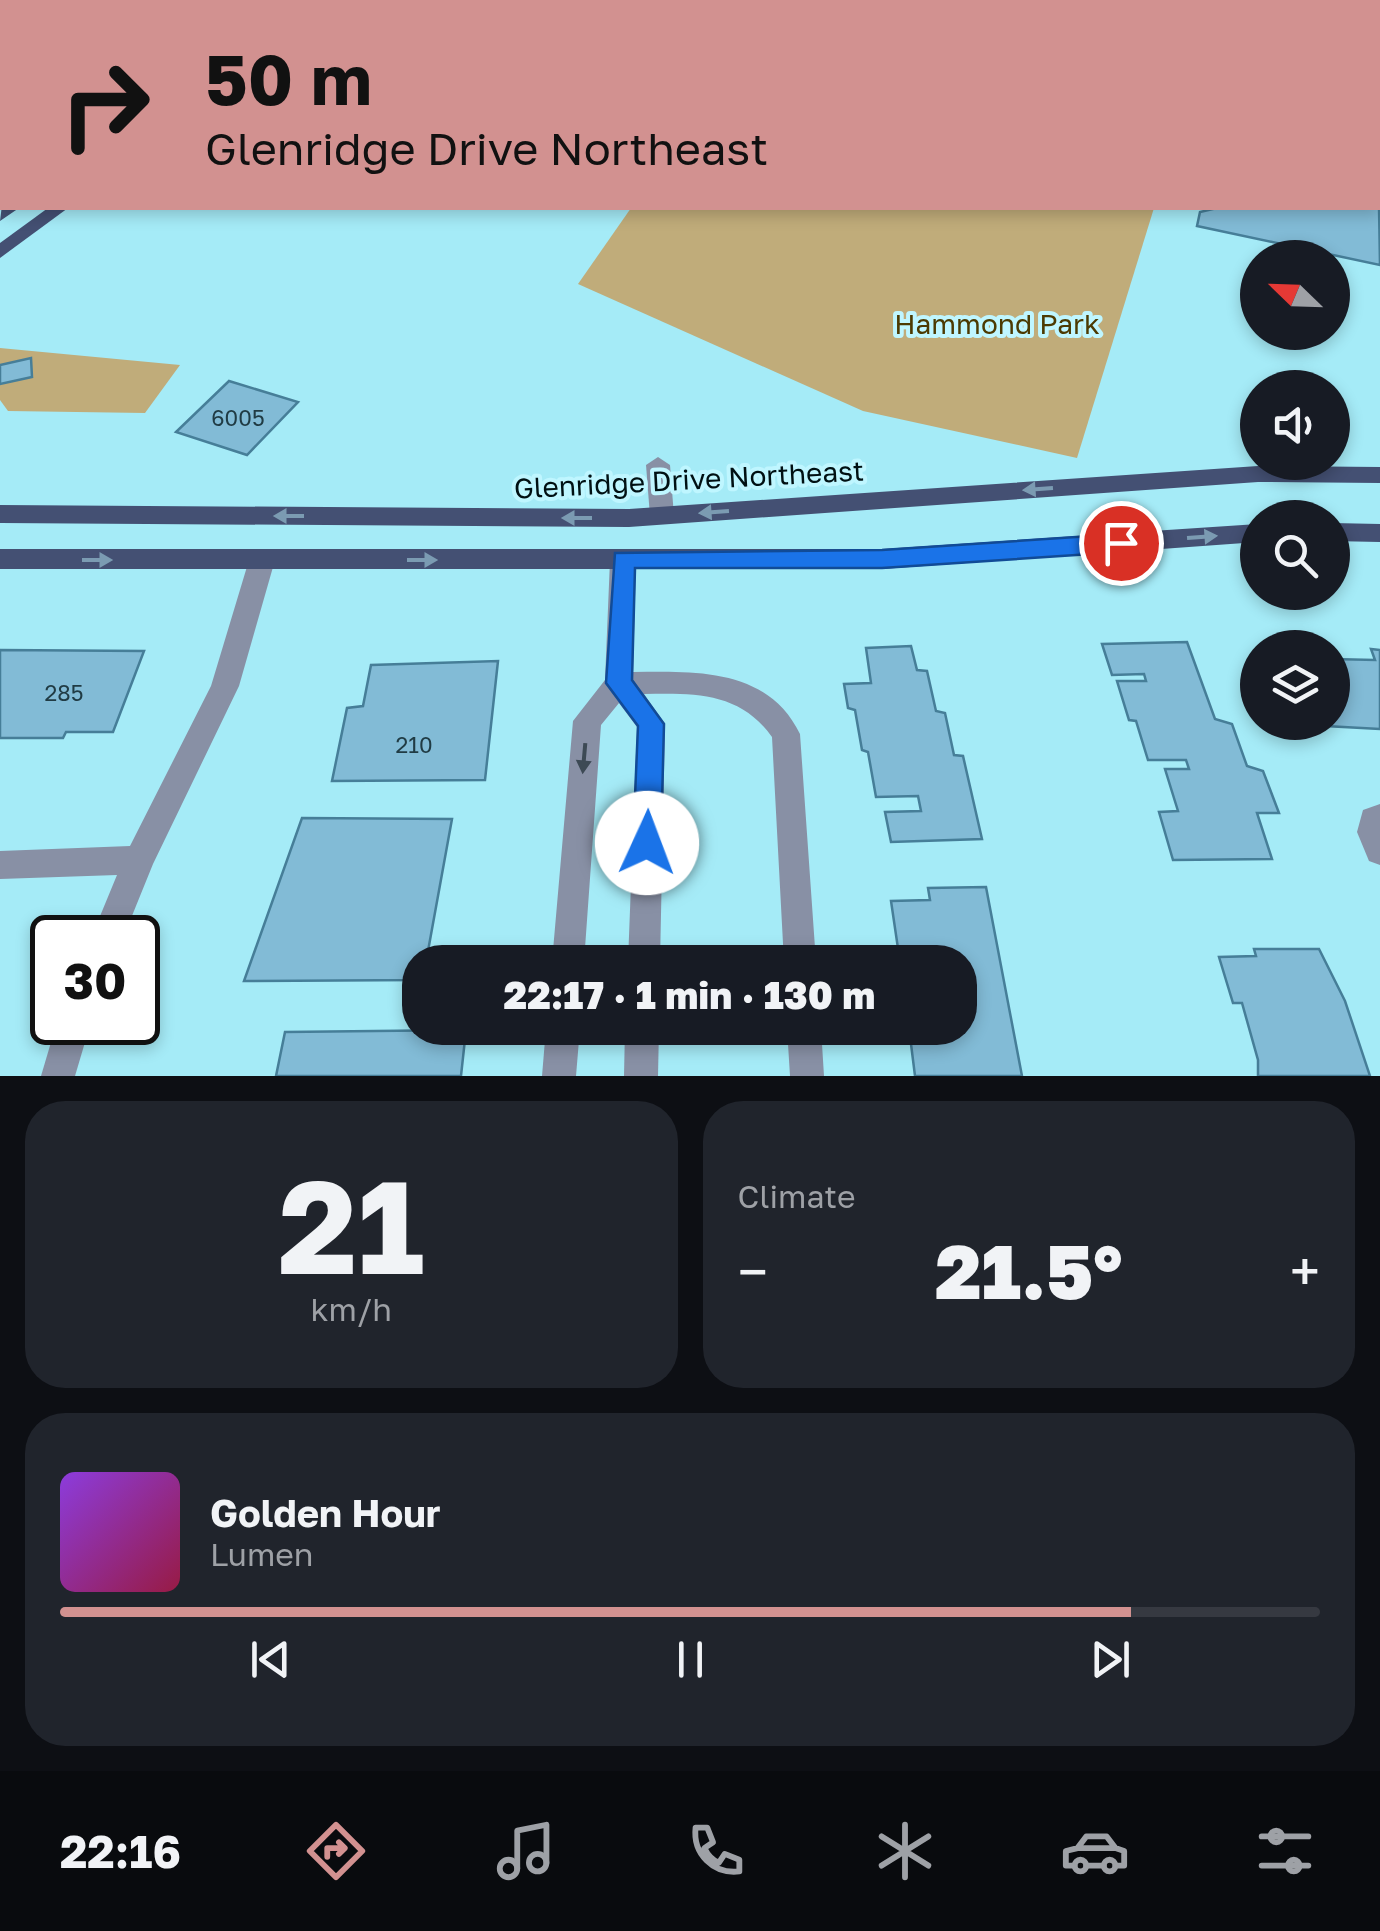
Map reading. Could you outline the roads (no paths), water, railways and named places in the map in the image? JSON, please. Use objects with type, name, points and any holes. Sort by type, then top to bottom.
[{"type":"main road","points":[[0,252],[55,210]]},
{"type":"main road","name":"Glenridge Drive Northeast","points":[[0,514],[662,516],[1258,474],[1380,475]]},
{"type":"main road","points":[[1350,532],[1380,532]]},
{"type":"main road","points":[[0,560],[882,559],[1240,534]]},
{"type":"street","points":[[658,465],[662,516]]},
{"type":"street","points":[[116,915],[139,860],[225,686],[262,560]]},
{"type":"street","points":[[569,945],[587,721],[619,683],[623,560]]},
{"type":"street","points":[[619,683],[651,724],[644,945]]},
{"type":"street","points":[[619,683],[721,684],[752,696],[773,711],[786,734],[799,945]]},
{"type":"street","points":[[1380,817],[1374,820],[1372,832],[1380,851]]},
{"type":"street","points":[[0,865],[139,860]]},
{"type":"street","points":[[58,1076],[67,1045]]},
{"type":"street","points":[[559,1076],[561,1045]]},
{"type":"street","points":[[641,1076],[642,1045]]},
{"type":"street","points":[[805,1045],[808,1076]]},
{"type":"park label","name":"Hammond Park","points":[[997,323]]}]
